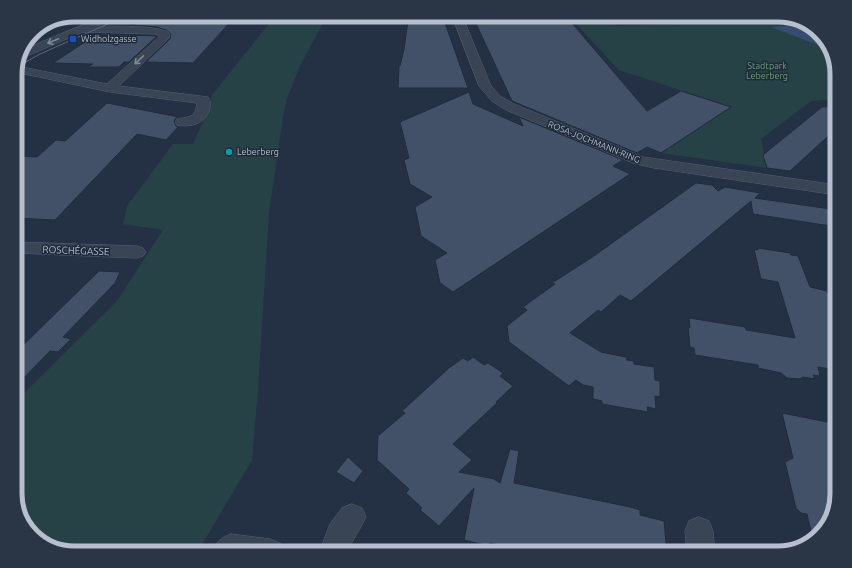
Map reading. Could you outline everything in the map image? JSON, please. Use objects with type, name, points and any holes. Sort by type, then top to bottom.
[{"type":"street","points":[[27,52],[98,22]]},
{"type":"street","name":"ROSA-JOCHMANN-RING","points":[[460,22],[485,86],[491,96],[499,102],[643,162],[830,189]]},
{"type":"street","points":[[81,29],[164,33],[165,36],[110,88]]},
{"type":"street","points":[[22,70],[110,88],[204,100],[203,109],[198,118],[190,122],[182,122]]},
{"type":"street","name":"ROSCHÉGASSE","points":[[22,247],[137,252]]},
{"type":"street","points":[[336,546],[340,534],[352,517]]},
{"type":"green space","points":[[270,22],[323,22],[300,66],[286,101],[283,117],[269,212],[252,460],[201,546],[68,546],[54,542],[37,531],[29,520],[23,504],[22,395],[117,301],[163,230],[123,224],[127,206],[173,144],[193,144],[209,108],[212,95]]},
{"type":"green space","name":"Stadtpark Leberberg","points":[[574,22],[613,22],[617,26],[784,22],[801,27],[807,31],[823,48],[830,68],[830,100],[811,101],[761,139],[767,168],[661,153],[731,107],[619,70]]},
{"type":"water","points":[[783,24],[790,24],[801,27],[812,35],[822,47],[771,27],[786,26]]},
{"type":"building","points":[[137,22],[230,22],[193,63],[146,62],[170,39],[171,34],[166,30],[157,27],[133,25]]},
{"type":"building","points":[[408,22],[445,22],[468,88],[398,88],[399,66],[404,49]]},
{"type":"building","points":[[475,22],[571,22],[647,111],[681,91],[731,107],[661,153],[647,147],[637,153],[512,101]]},
{"type":"building","points":[[121,35],[157,36],[129,62],[124,62],[119,67],[87,67],[93,64],[53,63],[91,38],[115,39]]},
{"type":"building","points":[[469,92],[473,104],[523,126],[519,117],[623,160],[613,166],[630,174],[453,292],[440,283],[435,260],[447,253],[421,236],[415,207],[432,197],[410,184],[404,160],[409,158],[400,122]]},
{"type":"building","points":[[107,103],[179,117],[174,121],[178,127],[166,140],[137,134],[55,220],[22,218],[22,156],[37,157],[56,140],[65,141]]},
{"type":"building","points":[[830,106],[830,134],[790,171],[767,168],[763,155],[822,107]]},
{"type":"building","points":[[696,183],[712,185],[718,191],[725,187],[760,193],[755,198],[830,209],[830,226],[753,214],[751,201],[631,301],[620,295],[601,312],[598,310],[570,333],[601,352],[626,357],[627,360],[634,361],[634,364],[654,367],[655,380],[660,381],[660,397],[655,396],[656,409],[647,407],[648,412],[602,404],[602,401],[593,399],[593,387],[583,385],[576,380],[569,386],[509,342],[507,326],[527,310],[523,307],[555,284],[552,283],[591,258]]},
{"type":"building","points":[[758,248],[790,253],[791,255],[798,256],[810,287],[827,291],[830,298],[830,369],[818,367],[820,376],[813,375],[815,379],[803,377],[800,379],[787,378],[781,373],[758,368],[758,365],[695,355],[694,348],[690,347],[688,327],[690,328],[689,318],[745,327],[746,330],[795,338],[778,282],[761,279],[754,249],[758,250]]},
{"type":"building","points":[[99,271],[120,272],[115,283],[63,337],[71,339],[58,352],[50,351],[22,380],[22,346]]},
{"type":"building","points":[[473,357],[484,365],[488,363],[503,373],[500,376],[513,386],[453,444],[472,460],[459,472],[494,479],[500,483],[510,449],[519,451],[514,483],[640,510],[640,515],[664,521],[666,546],[503,546],[490,543],[489,546],[464,540],[474,488],[439,526],[420,510],[422,508],[406,493],[409,489],[377,460],[378,436],[405,413],[402,411],[449,368],[463,358],[468,361]]},
{"type":"building","points":[[782,413],[830,423],[830,500],[825,517],[815,531],[811,533],[807,514],[801,513],[796,508],[785,462],[793,458]]},
{"type":"building","points":[[348,457],[363,471],[354,483],[336,472]]},
{"type":"tram line","points":[[24,63],[40,54],[112,22]]},
{"type":"place","name":"Widholzgasse","points":[[73,39]]},
{"type":"place","name":"Leberberg","points":[[229,152]]}]
